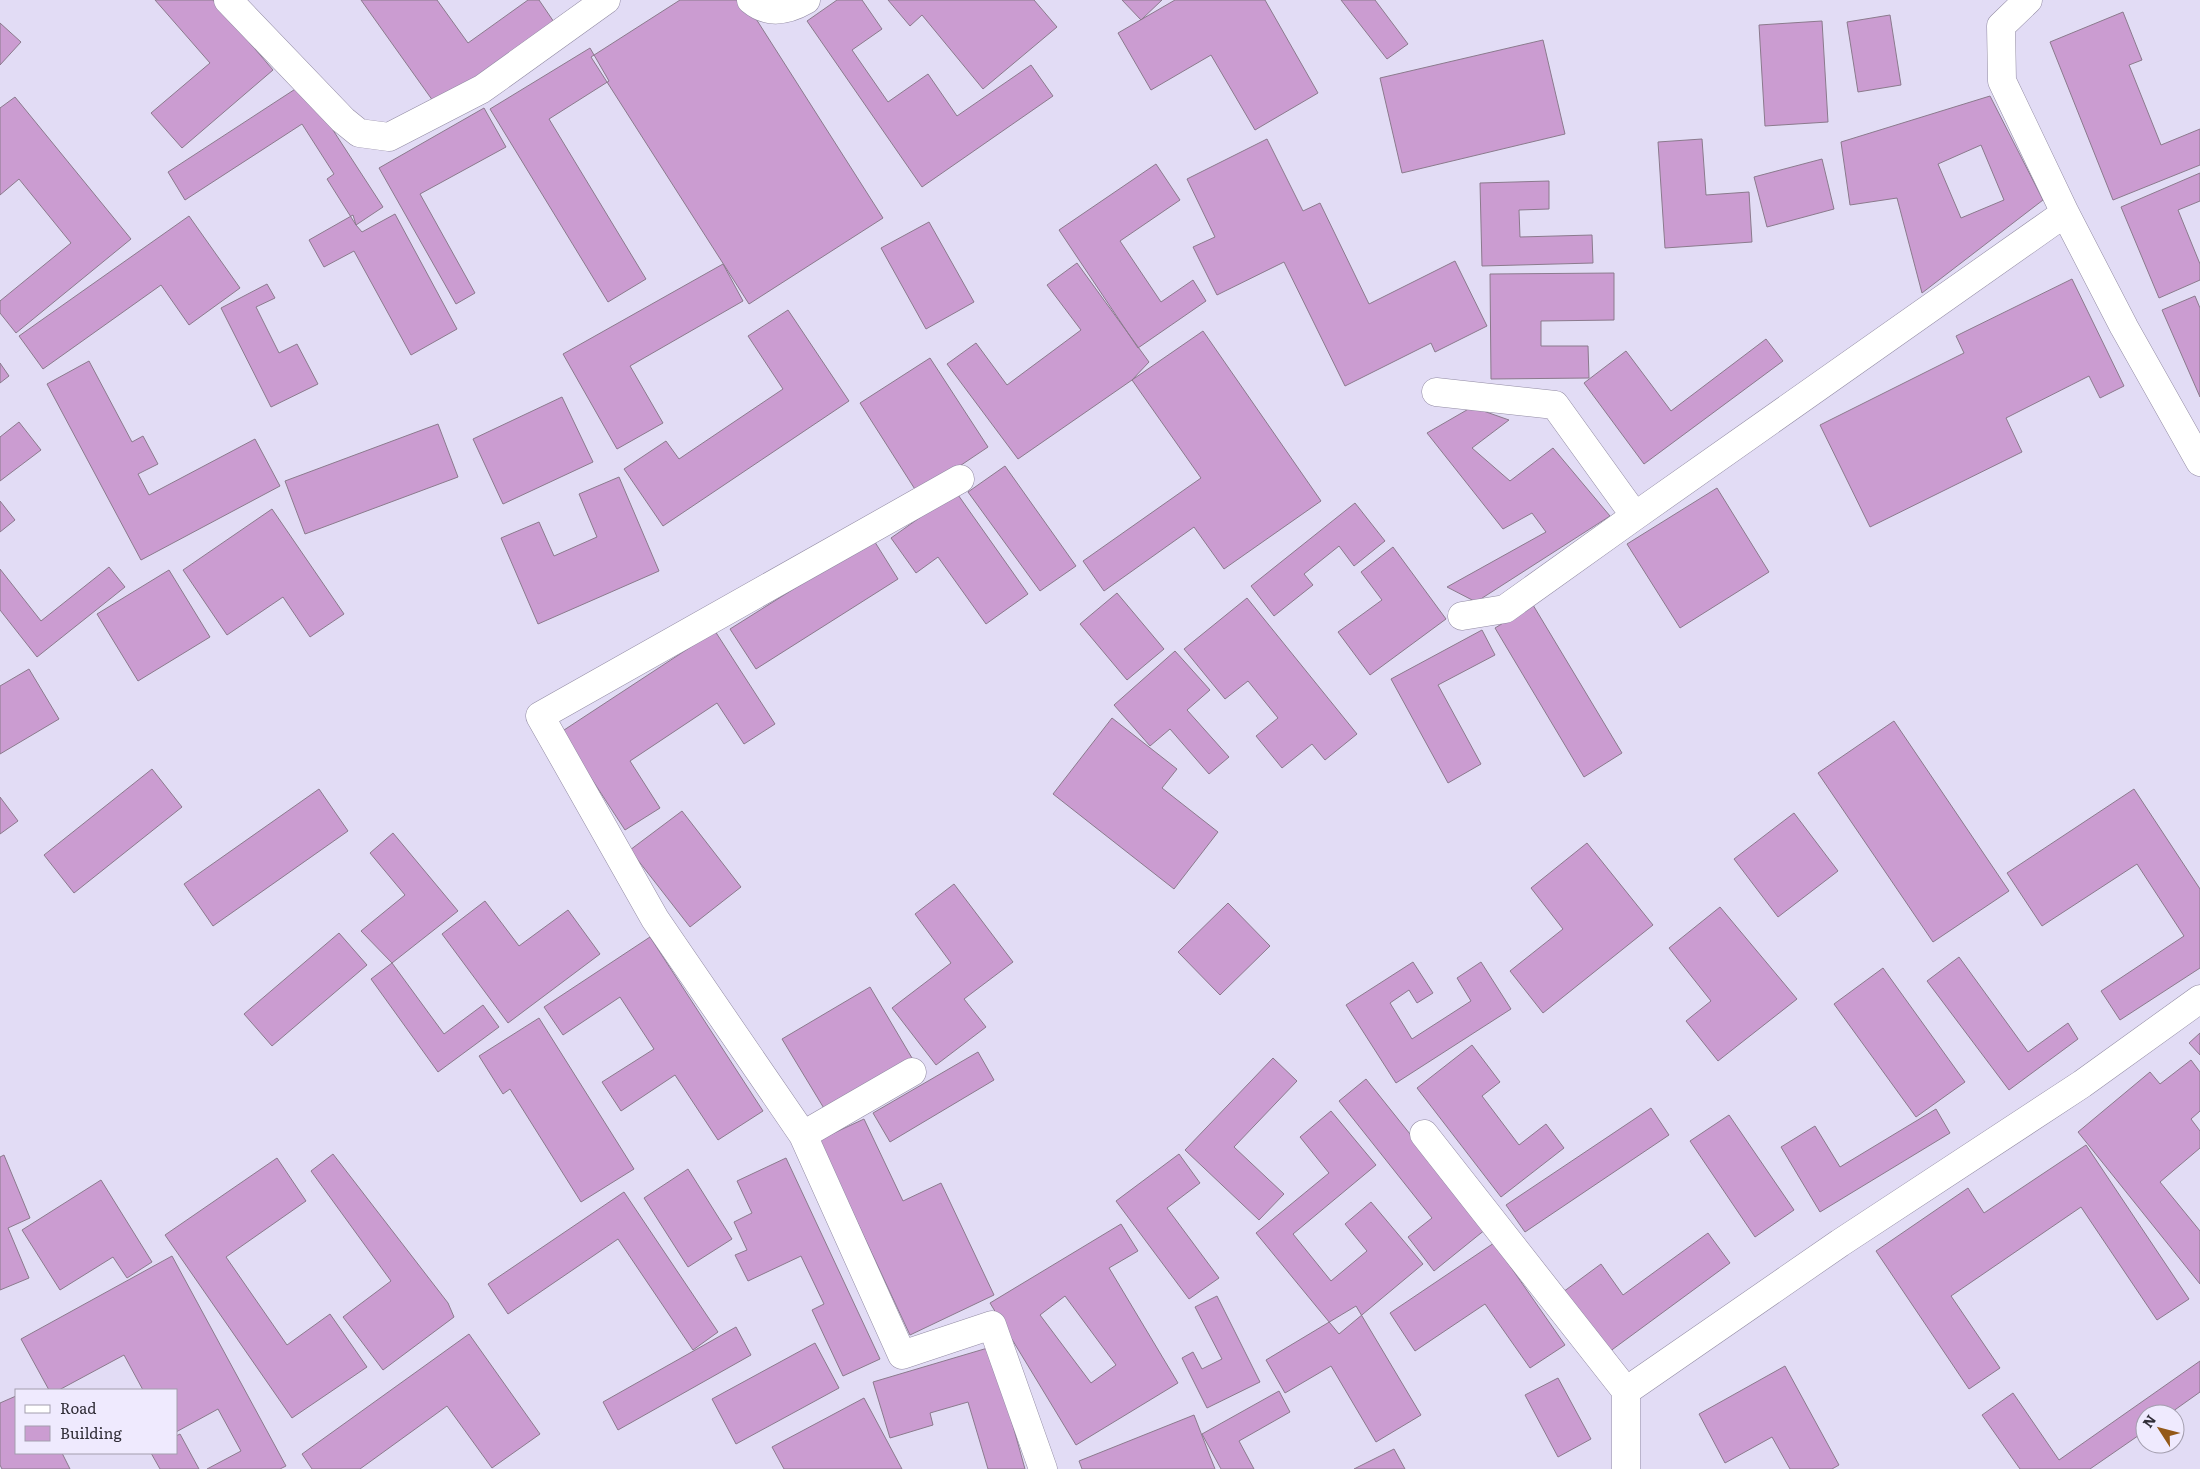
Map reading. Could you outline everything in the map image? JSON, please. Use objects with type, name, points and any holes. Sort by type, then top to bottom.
[{"type":"street","points":[[228,0],[342,120],[359,133],[389,137],[482,88],[606,0]]},
{"type":"street","points":[[751,0],[757,5],[776,10],[792,8],[806,0]]},
{"type":"street","points":[[2028,0],[2001,13],[2002,81],[2065,213],[2124,327],[2200,462]]},
{"type":"street","points":[[1462,616],[1505,609],[2065,213]]},
{"type":"street","points":[[1436,392],[1555,405],[1635,516]]},
{"type":"street","points":[[960,480],[540,716],[655,919],[803,1135],[902,1355],[992,1325],[1044,1469]]},
{"type":"street","points":[[1626,1391],[1840,1243],[2082,1084],[2200,999]]},
{"type":"street","points":[[803,1135],[912,1072]]},
{"type":"street","points":[[1424,1134],[1626,1391],[1626,1469]]},
{"type":"building","points":[[155,0],[213,0],[273,70],[182,148],[151,113],[210,63]]},
{"type":"building","points":[[361,0],[437,0],[468,43],[528,0],[539,0],[556,25],[438,108]]},
{"type":"building","points":[[680,0],[744,0],[883,218],[749,304],[591,57]]},
{"type":"building","points":[[837,0],[862,0],[882,29],[852,50],[888,102],[928,74],[957,116],[1031,65],[1053,96],[922,187],[807,21]]},
{"type":"building","points":[[888,0],[1034,0],[1057,27],[983,89],[922,15],[910,26]]},
{"type":"building","points":[[1122,0],[1162,0],[1141,20]]},
{"type":"building","points":[[1175,0],[1265,0],[1318,93],[1255,130],[1211,55],[1151,90],[1118,33]]},
{"type":"building","points":[[1341,0],[1375,0],[1408,44],[1387,59]]},
{"type":"building","points":[[2123,12],[2142,60],[2129,65],[2161,145],[2200,129],[2200,165],[2113,200],[2050,42]]},
{"type":"building","points":[[1890,15],[1901,85],[1858,92],[1847,22]]},
{"type":"building","points":[[1822,21],[1828,122],[1765,126],[1759,25]]},
{"type":"building","points":[[0,23],[21,42],[0,65]]},
{"type":"building","points":[[1543,40],[1565,134],[1402,173],[1380,78]]},
{"type":"building","points":[[590,48],[609,81],[549,119],[646,279],[608,302],[490,109]]},
{"type":"building","points":[[303,84],[383,207],[356,225],[327,179],[334,174],[302,124],[185,200],[168,172]]},
{"type":"building","points":[[1990,96],[2043,200],[1922,293],[1897,198],[1850,205],[1841,142]],"holes":[[[1981,145],[2004,200],[1961,218],[1938,164]]]},
{"type":"building","points":[[15,97],[131,239],[16,333],[0,313],[0,301],[71,243],[19,179],[0,195],[0,108]]},
{"type":"building","points":[[484,108],[506,147],[420,194],[475,293],[456,304],[379,168]]},
{"type":"building","points":[[1267,139],[1303,211],[1320,203],[1369,304],[1455,261],[1487,326],[1435,352],[1431,343],[1345,386],[1284,262],[1217,295],[1193,247],[1215,237],[1187,179]]},
{"type":"building","points":[[1702,139],[1706,195],[1749,192],[1752,242],[1665,248],[1658,142]]},
{"type":"building","points":[[1822,159],[1834,209],[1767,227],[1754,177]]},
{"type":"building","points":[[1156,164],[1180,200],[1120,241],[1161,302],[1193,280],[1206,301],[1138,348],[1059,230]]},
{"type":"building","points":[[2200,173],[2200,201],[2178,210],[2200,264],[2200,280],[2159,298],[2121,207]]},
{"type":"building","points":[[1549,181],[1549,209],[1519,210],[1520,237],[1592,235],[1593,263],[1482,266],[1480,183]]},
{"type":"building","points":[[395,214],[457,329],[411,355],[354,251],[324,267],[309,240],[353,215],[356,225],[362,232]]},
{"type":"building","points":[[189,216],[240,288],[189,325],[161,285],[43,369],[19,336]]},
{"type":"building","points":[[929,222],[974,302],[926,329],[881,248]]},
{"type":"building","points":[[1077,263],[1149,362],[1132,380],[1018,459],[947,364],[976,343],[1007,385],[1081,330],[1047,285]]},
{"type":"building","points":[[723,264],[743,301],[630,366],[663,423],[617,449],[563,354]]},
{"type":"building","points":[[1614,273],[1614,320],[1541,321],[1541,346],[1588,346],[1589,378],[1491,379],[1490,274]]},
{"type":"building","points":[[2072,279],[2124,386],[2100,398],[2089,376],[2006,418],[2022,452],[1870,527],[1820,425],[1964,353],[1956,336]]},
{"type":"building","points":[[267,284],[275,298],[256,307],[279,353],[297,344],[318,384],[271,407],[221,308]]},
{"type":"building","points":[[2195,296],[2200,308],[2200,397],[2162,310]]},
{"type":"building","points":[[788,310],[849,401],[663,526],[624,469],[666,441],[679,459],[783,389],[748,336]]},
{"type":"building","points":[[1203,331],[1321,501],[1224,569],[1194,527],[1104,591],[1083,561],[1201,478],[1132,380]]},
{"type":"building","points":[[1766,339],[1783,361],[1644,464],[1584,383],[1626,351],[1671,411]]},
{"type":"building","points":[[930,358],[988,447],[918,494],[860,403]]},
{"type":"building","points":[[89,361],[132,442],[143,436],[158,464],[138,474],[149,495],[255,439],[280,486],[141,560],[47,384]]},
{"type":"building","points":[[0,363],[9,376],[0,383]]},
{"type":"building","points":[[562,397],[593,462],[503,504],[473,439]]},
{"type":"building","points":[[1472,407],[1509,420],[1472,448],[1510,481],[1553,448],[1610,516],[1476,602],[1447,587],[1546,532],[1532,513],[1503,529],[1427,433]]},
{"type":"building","points":[[19,422],[41,450],[0,481],[0,437]]},
{"type":"building","points":[[438,424],[458,477],[305,534],[285,481]]},
{"type":"building","points":[[1005,466],[1076,566],[1040,591],[968,492]]},
{"type":"building","points":[[619,477],[659,571],[538,624],[501,538],[539,522],[554,556],[597,537],[579,494]]},
{"type":"building","points":[[1717,488],[1769,572],[1680,628],[1627,544]]},
{"type":"building","points":[[956,492],[1028,594],[986,624],[938,557],[916,573],[891,538]]},
{"type":"building","points":[[0,501],[15,520],[0,532]]},
{"type":"building","points":[[1355,503],[1385,541],[1354,566],[1339,546],[1304,574],[1313,585],[1274,616],[1251,586]]},
{"type":"building","points":[[272,509],[344,614],[310,637],[283,597],[227,635],[183,570]]},
{"type":"building","points":[[873,539],[898,579],[756,669],[730,629]]},
{"type":"building","points":[[1393,547],[1446,619],[1370,675],[1338,632],[1382,600],[1361,572]]},
{"type":"building","points":[[109,567],[125,587],[37,657],[0,610],[0,569],[41,621]]},
{"type":"building","points":[[169,570],[210,637],[138,681],[97,614]]},
{"type":"building","points":[[1117,593],[1164,649],[1127,680],[1080,624]]},
{"type":"building","points":[[1247,598],[1357,734],[1325,760],[1312,744],[1282,768],[1256,736],[1278,718],[1248,681],[1225,699],[1184,649]]},
{"type":"building","points":[[1533,605],[1622,753],[1584,777],[1495,628]]},
{"type":"building","points":[[1482,630],[1495,655],[1438,685],[1481,764],[1448,783],[1391,679]]},
{"type":"building","points":[[715,631],[775,724],[744,744],[717,703],[630,761],[660,808],[625,830],[561,732]]},
{"type":"building","points":[[1175,651],[1210,690],[1187,710],[1229,757],[1209,774],[1170,729],[1150,746],[1114,705]]},
{"type":"building","points":[[29,669],[59,719],[0,754],[0,686]]},
{"type":"building","points":[[1112,718],[1177,769],[1162,788],[1218,832],[1174,889],[1053,794]]},
{"type":"building","points":[[1894,721],[2009,891],[1933,942],[1818,773]]},
{"type":"building","points":[[152,769],[182,807],[74,893],[44,855]]},
{"type":"building","points":[[319,789],[348,831],[213,926],[184,884]]},
{"type":"building","points":[[2134,789],[2200,889],[2200,968],[2120,1020],[2101,991],[2184,936],[2137,864],[2042,926],[2007,873]]},
{"type":"building","points":[[0,797],[18,821],[0,834]]},
{"type":"building","points":[[682,811],[741,887],[690,927],[630,850]]},
{"type":"building","points":[[1794,813],[1838,871],[1778,917],[1734,859]]},
{"type":"building","points":[[393,833],[458,911],[392,963],[361,931],[405,895],[370,853]]},
{"type":"building","points":[[1587,843],[1653,925],[1543,1013],[1510,971],[1563,929],[1531,888]]},
{"type":"building","points":[[954,884],[1013,962],[964,999],[986,1027],[936,1065],[892,1008],[951,963],[915,914]]},
{"type":"building","points":[[485,901],[519,946],[568,910],[600,954],[508,1023],[442,934]]},
{"type":"building","points":[[1228,903],[1270,946],[1220,995],[1178,952]]},
{"type":"building","points":[[1720,907],[1797,999],[1718,1061],[1686,1021],[1711,1001],[1669,948]]},
{"type":"building","points":[[339,933],[367,965],[272,1046],[244,1014]]},
{"type":"building","points":[[650,937],[763,1111],[718,1140],[675,1075],[621,1111],[602,1082],[654,1049],[620,997],[563,1035],[544,1007]]},
{"type":"building","points":[[1959,957],[2028,1052],[2068,1023],[2078,1039],[2009,1090],[1927,981]]},
{"type":"building","points":[[1413,962],[1433,993],[1417,1003],[1409,990],[1390,1003],[1412,1039],[1471,1001],[1457,978],[1481,962],[1511,1009],[1396,1083],[1346,1005]]},
{"type":"building","points":[[392,963],[444,1034],[483,1005],[499,1027],[438,1072],[371,979]]},
{"type":"building","points":[[1883,968],[1965,1082],[1916,1117],[1834,1004]]},
{"type":"building","points":[[870,987],[912,1058],[825,1110],[782,1039]]},
{"type":"building","points":[[539,1018],[634,1169],[581,1202],[510,1089],[503,1094],[479,1056]]},
{"type":"building","points":[[2200,1033],[2200,1055],[2189,1043]]},
{"type":"building","points":[[1472,1045],[1500,1082],[1482,1096],[1519,1145],[1546,1124],[1564,1148],[1501,1197],[1417,1088]]},
{"type":"building","points":[[978,1052],[994,1080],[890,1142],[873,1113]]},
{"type":"building","points":[[1273,1058],[1297,1081],[1234,1147],[1284,1194],[1259,1220],[1185,1150]]},
{"type":"building","points":[[2191,1060],[2200,1072],[2200,1111],[2191,1119],[2200,1131],[2200,1148],[2160,1182],[2200,1231],[2200,1284],[2078,1132],[2150,1072],[2160,1084]]},
{"type":"building","points":[[1366,1079],[1486,1229],[1434,1271],[1408,1237],[1432,1218],[1339,1101]]},
{"type":"building","points":[[1651,1108],[1669,1135],[1525,1232],[1506,1205]]},
{"type":"building","points":[[1936,1109],[1950,1133],[1820,1212],[1781,1147],[1815,1126],[1840,1167]]},
{"type":"building","points":[[1331,1111],[1376,1165],[1293,1234],[1331,1281],[1367,1251],[1345,1224],[1371,1202],[1423,1264],[1339,1334],[1256,1233],[1329,1173],[1300,1137]]},
{"type":"building","points":[[1729,1115],[1794,1210],[1755,1237],[1690,1141]]},
{"type":"building","points":[[864,1119],[903,1201],[941,1183],[994,1295],[910,1335],[819,1140]]},
{"type":"building","points":[[2086,1145],[2189,1299],[2157,1320],[2081,1207],[1951,1296],[2000,1368],[1969,1389],[1876,1251],[1968,1188],[1984,1213]]},
{"type":"building","points":[[333,1154],[448,1303],[454,1317],[383,1370],[343,1317],[391,1281],[311,1171]]},
{"type":"building","points":[[1179,1154],[1200,1183],[1167,1208],[1219,1278],[1189,1299],[1116,1201]]},
{"type":"building","points":[[4,1155],[30,1218],[8,1228],[29,1278],[0,1290],[0,1157]]},
{"type":"building","points":[[277,1158],[306,1201],[226,1257],[287,1345],[330,1314],[367,1367],[292,1418],[165,1235]]},
{"type":"building","points":[[786,1158],[880,1359],[843,1376],[812,1310],[824,1304],[801,1256],[748,1281],[735,1255],[747,1250],[734,1222],[752,1213],[737,1181]]},
{"type":"building","points":[[688,1169],[732,1239],[688,1267],[644,1198]]},
{"type":"building","points":[[101,1180],[152,1262],[127,1278],[113,1257],[60,1290],[22,1230]]},
{"type":"building","points":[[624,1192],[718,1332],[693,1350],[618,1239],[508,1314],[488,1284]]},
{"type":"building","points":[[1121,1224],[1138,1251],[1109,1268],[1178,1383],[1076,1445],[990,1303]],"holes":[[[1065,1296],[1116,1365],[1091,1383],[1040,1315]]]},
{"type":"building","points":[[1708,1233],[1730,1263],[1609,1352],[1563,1292],[1601,1264],[1623,1295]]},
{"type":"building","points":[[1494,1243],[1565,1345],[1530,1368],[1485,1304],[1415,1351],[1390,1313]]},
{"type":"building","points":[[172,1256],[286,1466],[280,1469],[207,1469],[241,1451],[218,1409],[178,1431],[178,1389],[142,1389],[124,1355],[61,1389],[48,1389],[21,1339]]},
{"type":"building","points":[[1217,1296],[1260,1382],[1207,1408],[1182,1358],[1193,1352],[1202,1369],[1222,1359],[1195,1307]]},
{"type":"building","points":[[1356,1306],[1421,1415],[1376,1442],[1331,1366],[1285,1393],[1266,1360]]},
{"type":"building","points":[[736,1327],[751,1355],[618,1430],[603,1402]]},
{"type":"building","points":[[469,1334],[540,1434],[492,1468],[447,1406],[360,1469],[312,1469],[302,1454]]},
{"type":"building","points":[[815,1343],[839,1388],[736,1444],[712,1399]]},
{"type":"building","points":[[991,1347],[1025,1469],[988,1469],[968,1402],[930,1413],[933,1425],[890,1438],[873,1382]]},
{"type":"building","points":[[2200,1361],[2200,1392],[2183,1404],[2139,1404]]},
{"type":"building","points":[[1785,1366],[1839,1465],[1832,1469],[1790,1469],[1772,1437],[1725,1463],[1699,1414]]},
{"type":"building","points":[[1558,1378],[1591,1439],[1558,1457],[1525,1395]]},
{"type":"building","points":[[1279,1391],[1290,1412],[1239,1441],[1254,1469],[1221,1469],[1202,1434]]},
{"type":"building","points":[[2013,1393],[2059,1460],[2135,1407],[2135,1438],[2090,1469],[2020,1469],[1982,1415]]},
{"type":"building","points":[[15,1396],[15,1454],[62,1454],[70,1469],[2,1469],[0,1465],[0,1403]]},
{"type":"building","points":[[864,1398],[902,1469],[784,1469],[772,1447]]},
{"type":"building","points":[[1194,1415],[1215,1469],[1082,1469],[1079,1461]]},
{"type":"building","points":[[180,1434],[199,1469],[160,1469],[152,1454],[178,1454],[178,1435]]},
{"type":"building","points":[[1394,1449],[1405,1469],[1354,1469]]}]
